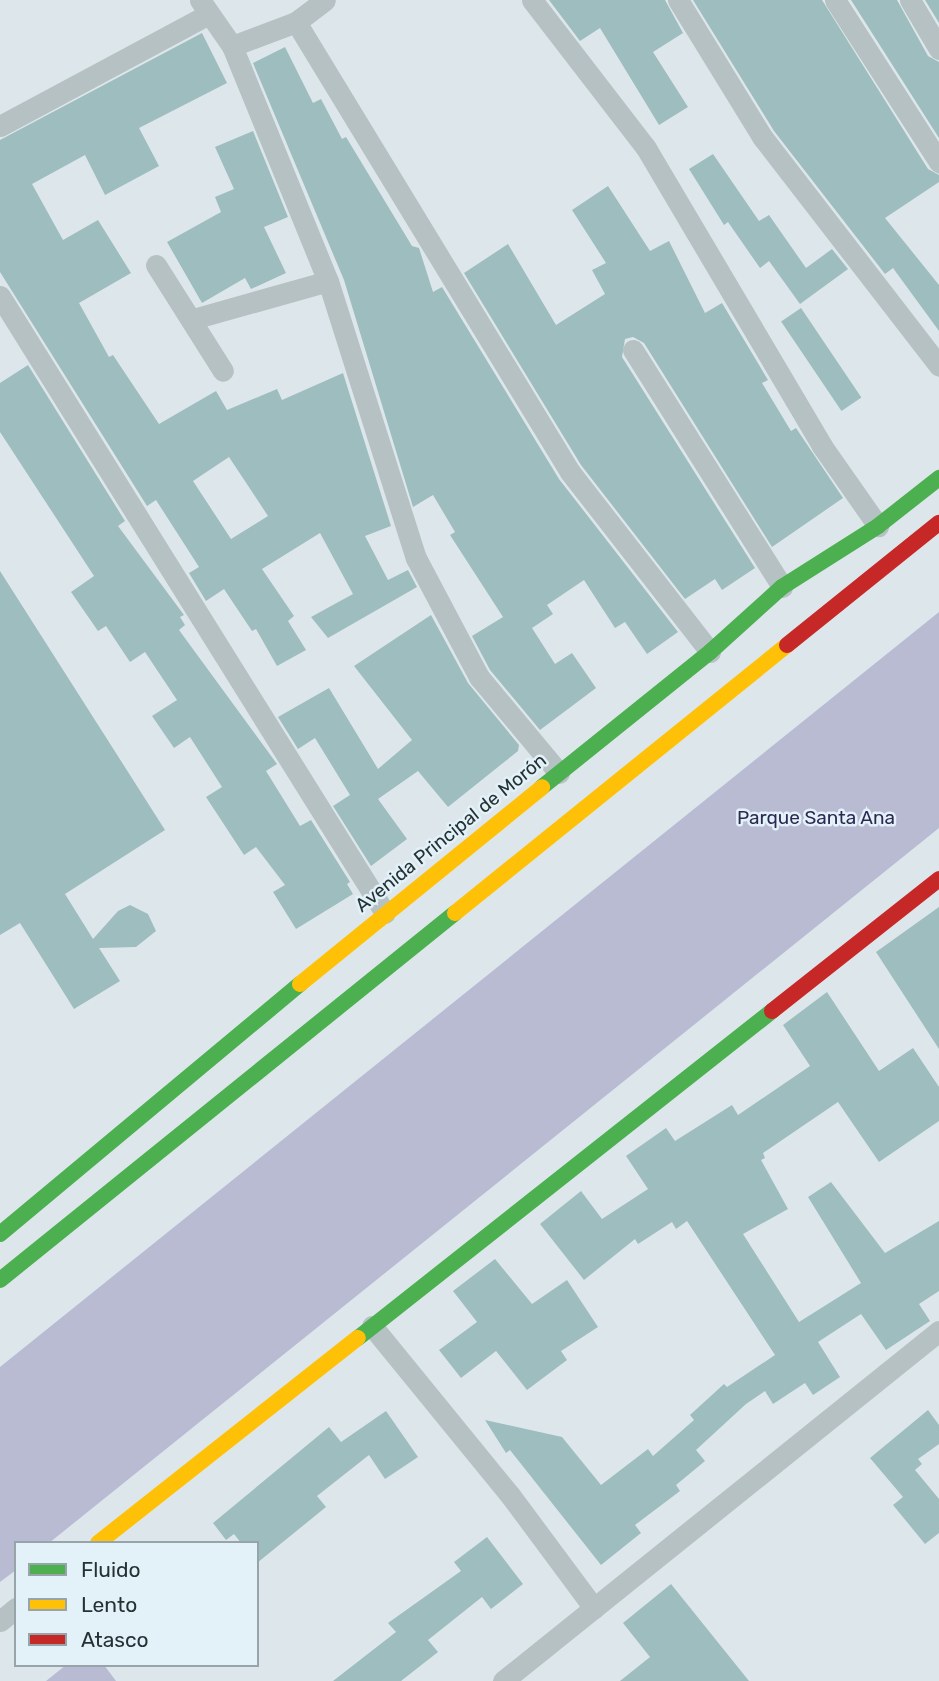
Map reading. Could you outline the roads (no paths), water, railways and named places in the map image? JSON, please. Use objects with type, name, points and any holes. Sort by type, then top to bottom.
[{"type":"main road","name":"Avenida Principal de Morón","points":[[0,1234],[384,913],[710,652],[782,587],[878,526],[939,478]]},
{"type":"main road","points":[[0,1280],[939,523]]},
{"type":"main road","points":[[101,1541],[939,879]]},
{"type":"street","points":[[232,46],[296,22],[325,0]]},
{"type":"street","points":[[532,0],[646,148],[822,446],[878,526]]},
{"type":"street","points":[[678,0],[763,138],[939,366]]},
{"type":"street","points":[[835,0],[939,162]]},
{"type":"street","points":[[911,0],[939,48]]},
{"type":"street","points":[[0,126],[205,7],[232,46],[328,281],[416,558],[479,677],[559,773]]},
{"type":"street","points":[[296,22],[570,472],[710,652]]},
{"type":"street","points":[[156,265],[193,319],[223,372]]},
{"type":"street","points":[[193,319],[328,281]]},
{"type":"street","points":[[0,296],[384,913]]},
{"type":"street","points":[[633,350],[782,587]]},
{"type":"street","points":[[372,1326],[510,1494],[594,1608]]},
{"type":"street","points":[[503,1681],[939,1331]]},
{"type":"park label","name":"Parque Santa Ana","points":[[816,818]]}]
